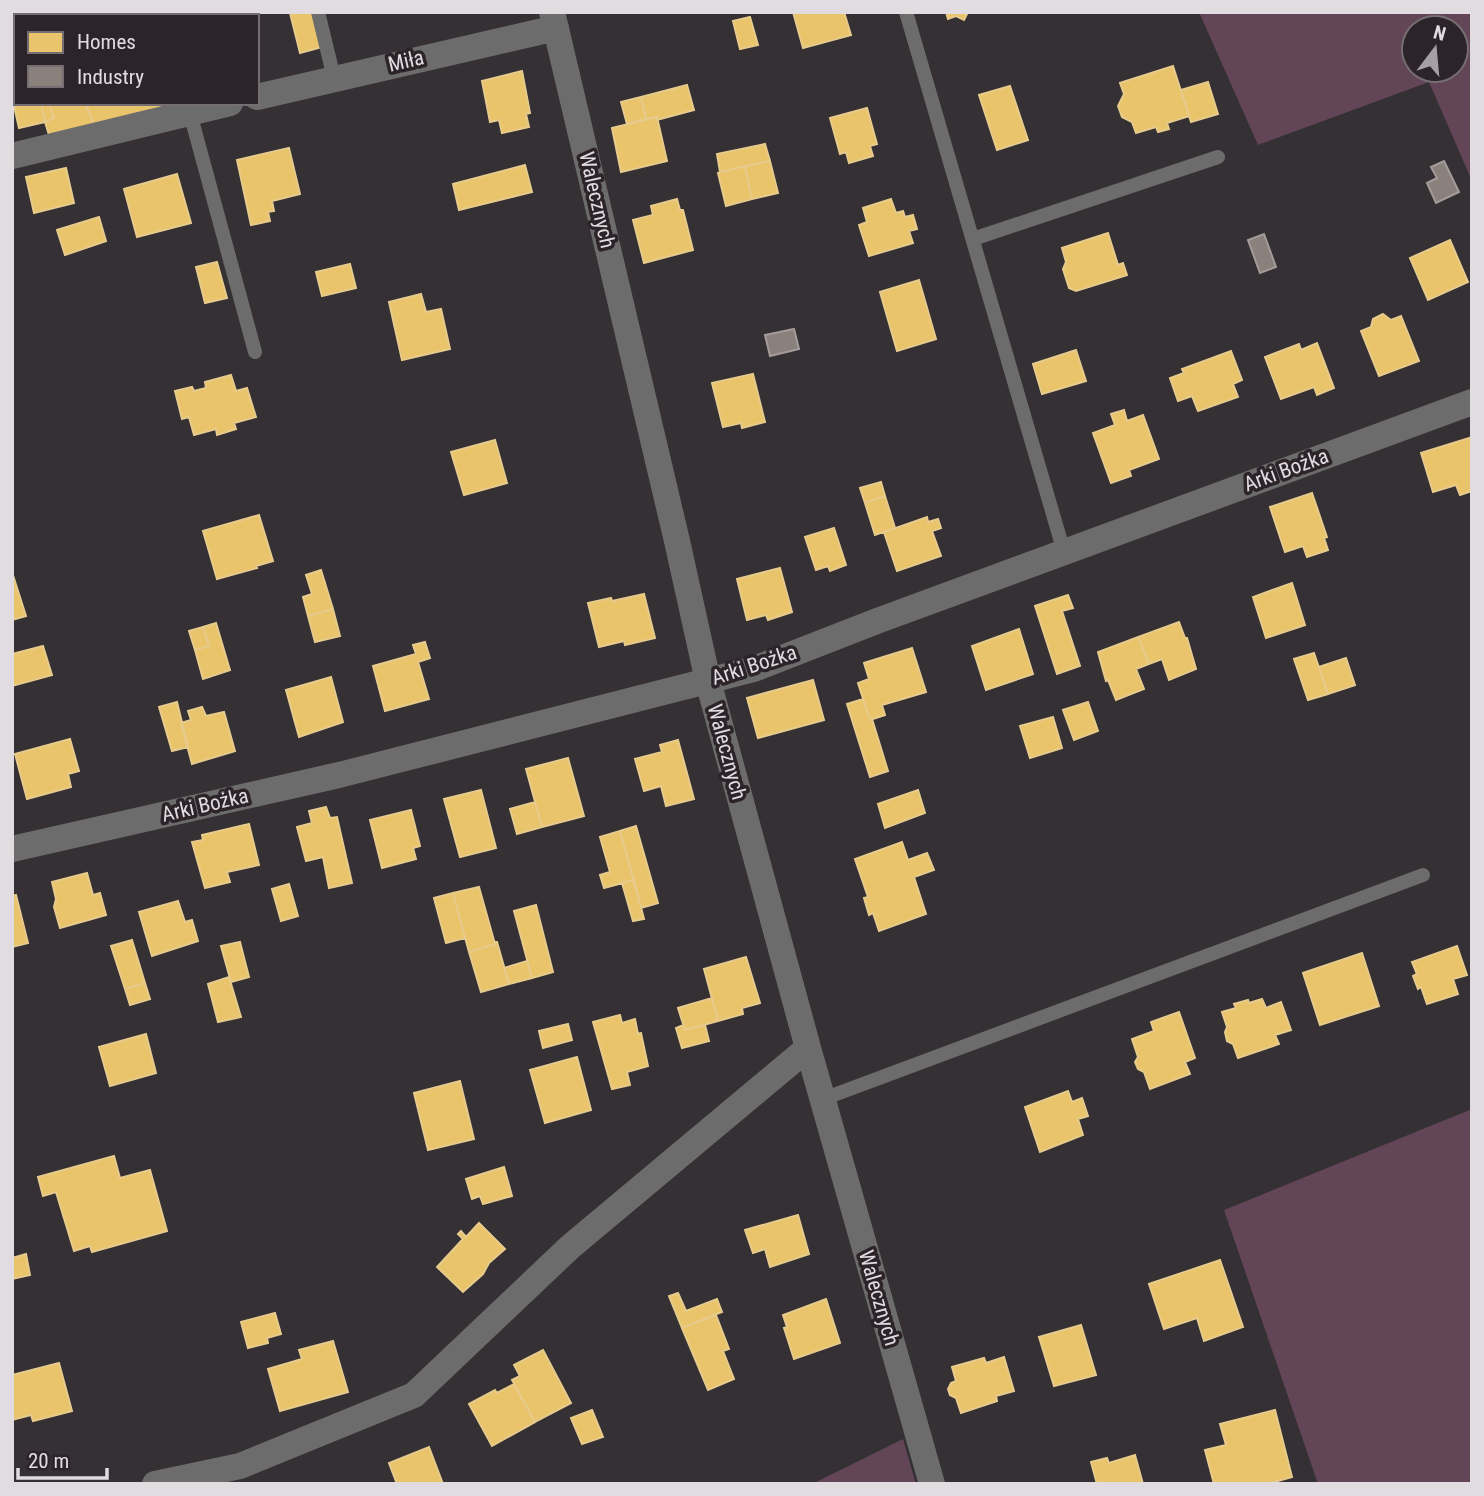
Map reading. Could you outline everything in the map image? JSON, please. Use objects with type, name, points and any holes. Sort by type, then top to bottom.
[{"type":"street","name":"Miła","points":[[259,97],[554,20]]},
{"type":"street","name":"Walecznych","points":[[554,20],[708,681],[808,1048],[932,1484]]},
{"type":"street","points":[[12,156],[222,105]]},
{"type":"street","name":"Arki Bożka","points":[[12,849],[339,775],[754,669],[1472,402]]},
{"type":"street","points":[[155,1484],[240,1465],[414,1395],[570,1247],[808,1048]]},
{"type":"lane","points":[[318,12],[334,78]]},
{"type":"lane","points":[[906,12],[1064,552]]},
{"type":"lane","points":[[190,113],[255,352]]},
{"type":"lane","points":[[973,239],[1218,157]]},
{"type":"lane","points":[[823,1099],[1423,875]]},
{"type":"shaded area","points":[[1199,12],[1472,12],[1472,181],[1430,84],[1470,84],[1470,14],[1400,14],[1400,84],[1424,84],[1258,145]]},
{"type":"shaded area","points":[[1472,1109],[1472,1484],[1318,1484],[1224,1210]]},
{"type":"shaded area","points":[[903,1439],[916,1484],[812,1484]]},
{"type":"building: Homes","points":[[143,12],[171,12],[162,14]]},
{"type":"building: Homes","points":[[313,12],[322,47],[300,53],[290,13]]},
{"type":"building: Homes","points":[[793,12],[844,12],[851,35],[803,48]]},
{"type":"building: Homes","points":[[946,12],[968,12],[964,20],[956,16],[948,19]]},
{"type":"building: Homes","points":[[750,17],[758,45],[740,49],[733,21]]},
{"type":"building: Homes","points":[[1173,66],[1189,116],[1167,123],[1169,129],[1158,132],[1156,127],[1136,133],[1132,122],[1122,117],[1118,106],[1124,94],[1120,83]]},
{"type":"building: Homes","points":[[522,71],[530,113],[526,114],[529,127],[502,133],[499,120],[490,122],[482,81]]},
{"type":"building: Homes","points":[[1208,82],[1218,114],[1191,122],[1181,90]]},
{"type":"building: Homes","points":[[687,85],[694,110],[657,120],[657,117],[646,119],[641,97]]},
{"type":"building: Homes","points":[[1010,86],[1028,140],[997,150],[979,95]]},
{"type":"building: Homes","points":[[641,97],[646,119],[627,124],[621,102]]},
{"type":"building: Homes","points":[[41,105],[45,122],[19,128],[14,106]]},
{"type":"building: Homes","points":[[41,105],[52,105],[50,106],[54,118],[45,122]]},
{"type":"building: Homes","points":[[86,105],[95,127],[50,138],[45,122],[54,118],[50,106]]},
{"type":"building: Homes","points":[[86,105],[177,105],[95,127]]},
{"type":"building: Homes","points":[[867,108],[877,144],[870,146],[873,156],[849,163],[846,152],[840,154],[830,118]]},
{"type":"building: Homes","points":[[657,117],[667,161],[621,172],[612,128]]},
{"type":"building: Homes","points":[[765,144],[770,161],[720,172],[717,154]]},
{"type":"building: Homes","points":[[289,148],[300,194],[272,201],[274,211],[268,212],[270,221],[251,225],[237,160]]},
{"type":"building: Homes","points":[[770,161],[778,193],[752,199],[745,166]]},
{"type":"building: Homes","points":[[525,165],[532,192],[459,210],[453,184]]},
{"type":"building: Homes","points":[[745,166],[752,199],[726,206],[718,173]]},
{"type":"building: Homes","points":[[66,168],[74,203],[34,213],[26,177]]},
{"type":"building: Homes","points":[[177,174],[191,223],[137,237],[124,189]]},
{"type":"building: Homes","points":[[677,199],[680,210],[683,210],[693,250],[644,263],[633,220],[653,215],[651,206]]},
{"type":"building: Homes","points":[[891,199],[896,213],[903,211],[905,217],[913,215],[917,229],[909,231],[913,243],[869,256],[859,225],[867,222],[863,208]]},
{"type":"building: Homes","points":[[99,217],[106,241],[65,255],[57,230]]},
{"type":"building: Homes","points":[[1108,233],[1118,265],[1123,263],[1127,275],[1076,291],[1069,288],[1063,269],[1066,262],[1062,248]]},
{"type":"building: Homes","points":[[1450,240],[1468,282],[1428,300],[1410,258]]},
{"type":"building: Homes","points":[[217,262],[227,298],[205,303],[196,267]]},
{"type":"building: Homes","points":[[350,264],[356,288],[322,296],[316,272]]},
{"type":"building: Homes","points":[[919,280],[936,339],[897,351],[880,292]]},
{"type":"building: Homes","points":[[421,294],[426,312],[441,309],[450,349],[402,360],[389,302]]},
{"type":"building: Homes","points":[[1383,314],[1391,320],[1401,316],[1419,361],[1379,376],[1361,331],[1371,327],[1373,319]]},
{"type":"building: Homes","points":[[1317,343],[1334,388],[1317,395],[1314,387],[1281,399],[1265,357],[1299,344],[1301,350]]},
{"type":"building: Homes","points":[[1076,350],[1086,381],[1042,394],[1033,364]]},
{"type":"building: Homes","points":[[1231,351],[1242,380],[1233,384],[1238,397],[1198,411],[1192,396],[1178,401],[1170,378],[1184,373],[1182,369]]},
{"type":"building: Homes","points":[[753,374],[765,422],[742,428],[741,423],[723,427],[712,383]]},
{"type":"building: Homes","points":[[231,375],[236,391],[247,388],[256,417],[234,423],[236,429],[217,435],[216,429],[194,435],[189,417],[182,419],[175,391],[192,387],[194,391],[206,388],[205,382]]},
{"type":"building: Homes","points":[[1124,410],[1127,421],[1143,415],[1159,459],[1129,470],[1131,476],[1111,483],[1093,433],[1115,425],[1111,414]]},
{"type":"building: Homes","points":[[1472,437],[1472,491],[1460,495],[1456,485],[1433,492],[1421,453]]},
{"type":"building: Homes","points":[[495,440],[507,483],[464,495],[451,452]]},
{"type":"building: Homes","points":[[881,482],[885,496],[865,503],[860,488]]},
{"type":"building: Homes","points":[[1312,493],[1327,537],[1324,538],[1328,550],[1307,557],[1303,546],[1285,552],[1270,507]]},
{"type":"building: Homes","points":[[885,496],[895,528],[875,535],[865,503]]},
{"type":"building: Homes","points":[[259,515],[273,561],[217,579],[203,531]]},
{"type":"building: Homes","points":[[927,517],[928,522],[938,519],[941,528],[932,531],[941,556],[897,571],[884,532]]},
{"type":"building: Homes","points":[[834,528],[846,565],[830,571],[828,566],[816,570],[805,537]]},
{"type":"building: Homes","points":[[780,568],[792,612],[768,620],[766,615],[747,620],[737,579]]},
{"type":"building: Homes","points":[[321,570],[333,609],[308,616],[303,597],[312,594],[306,575]]},
{"type":"building: Homes","points":[[12,572],[26,616],[12,620]]},
{"type":"building: Homes","points":[[1292,583],[1305,625],[1266,638],[1253,597]]},
{"type":"building: Homes","points":[[644,594],[655,638],[625,645],[624,641],[599,647],[588,603]]},
{"type":"building: Homes","points":[[1068,595],[1073,608],[1062,611],[1080,666],[1057,674],[1035,606]]},
{"type":"building: Homes","points":[[333,609],[340,636],[315,642],[308,616]]},
{"type":"building: Homes","points":[[1179,622],[1196,669],[1169,680],[1162,659],[1149,664],[1138,637]]},
{"type":"building: Homes","points":[[216,623],[230,670],[203,679],[195,650],[209,646],[203,627]]},
{"type":"building: Homes","points":[[203,627],[209,646],[195,650],[189,631]]},
{"type":"building: Homes","points":[[1019,629],[1033,674],[986,690],[972,646]]},
{"type":"building: Homes","points":[[1138,637],[1149,664],[1136,669],[1144,689],[1116,700],[1108,680],[1106,681],[1098,652]]},
{"type":"building: Homes","points":[[425,642],[430,658],[418,662],[429,699],[385,711],[373,666],[416,654],[413,645]]},
{"type":"building: Homes","points":[[43,646],[52,675],[12,686],[12,654]]},
{"type":"building: Homes","points":[[912,648],[926,692],[882,705],[885,715],[870,720],[858,683],[869,679],[864,663]]},
{"type":"building: Homes","points":[[1314,653],[1328,694],[1308,700],[1294,659]]},
{"type":"building: Homes","points":[[1346,658],[1355,685],[1328,694],[1319,667]]},
{"type":"building: Homes","points":[[331,677],[343,722],[299,737],[286,690]]},
{"type":"building: Homes","points":[[813,680],[824,720],[758,738],[747,698]]},
{"type":"building: Homes","points":[[863,699],[888,771],[870,777],[847,704]]},
{"type":"building: Homes","points":[[177,702],[188,747],[172,751],[159,707]]},
{"type":"building: Homes","points":[[1088,702],[1098,731],[1074,740],[1063,710]]},
{"type":"building: Homes","points":[[202,707],[206,716],[224,712],[235,751],[192,764],[181,723],[191,720],[188,711]]},
{"type":"building: Homes","points":[[1053,717],[1062,748],[1030,758],[1020,726]]},
{"type":"building: Homes","points":[[70,739],[79,771],[68,774],[71,787],[27,799],[15,754]]},
{"type":"building: Homes","points":[[678,740],[694,799],[666,806],[661,786],[644,791],[635,759],[662,752],[660,745]]},
{"type":"building: Homes","points":[[568,758],[584,816],[542,827],[526,769]]},
{"type":"building: Homes","points":[[481,790],[496,848],[460,857],[444,799]]},
{"type":"building: Homes","points":[[918,790],[925,813],[885,828],[878,804]]},
{"type":"building: Homes","points":[[535,802],[542,827],[517,834],[510,809]]},
{"type":"building: Homes","points":[[326,807],[330,818],[337,817],[352,883],[329,888],[323,857],[306,861],[297,827],[312,823],[309,811]]},
{"type":"building: Homes","points":[[411,810],[420,846],[413,848],[416,859],[382,868],[370,820]]},
{"type":"building: Homes","points":[[249,824],[259,865],[227,872],[230,882],[205,888],[192,842],[203,840],[202,835]]},
{"type":"building: Homes","points":[[636,826],[658,903],[641,908],[620,831]]},
{"type":"building: Homes","points":[[620,831],[634,880],[604,888],[600,875],[610,872],[600,837]]},
{"type":"building: Homes","points":[[902,842],[908,860],[927,853],[934,870],[914,877],[926,914],[879,931],[873,913],[869,915],[864,898],[868,897],[855,859]]},
{"type":"building: Homes","points":[[87,873],[93,895],[100,893],[106,915],[60,928],[54,907],[56,899],[52,882]]},
{"type":"building: Homes","points":[[634,880],[644,919],[633,921],[622,883]]},
{"type":"building: Homes","points":[[289,884],[298,916],[281,921],[272,889]]},
{"type":"building: Homes","points":[[479,887],[495,944],[469,952],[453,893]]},
{"type":"building: Homes","points":[[453,893],[465,938],[446,943],[434,898]]},
{"type":"building: Homes","points":[[16,895],[28,943],[12,947],[12,896]]},
{"type":"building: Homes","points":[[178,901],[185,922],[192,920],[198,941],[152,956],[139,912]]},
{"type":"building: Homes","points":[[536,905],[553,972],[532,978],[514,911]]},
{"type":"building: Homes","points":[[132,940],[145,983],[125,989],[111,946]]},
{"type":"building: Homes","points":[[240,942],[249,977],[231,982],[221,946]]},
{"type":"building: Homes","points":[[495,942],[509,984],[481,992],[469,952]]},
{"type":"building: Homes","points":[[1457,946],[1467,975],[1453,979],[1458,994],[1427,1004],[1421,987],[1418,989],[1413,976],[1417,974],[1412,962]]},
{"type":"building: Homes","points":[[1362,953],[1379,1006],[1320,1025],[1303,973]]},
{"type":"building: Homes","points":[[746,957],[760,1003],[742,1008],[743,1014],[718,1021],[704,969]]},
{"type":"building: Homes","points":[[527,961],[532,978],[509,984],[504,968]]},
{"type":"building: Homes","points":[[229,977],[241,1017],[218,1022],[208,984]]},
{"type":"building: Homes","points":[[145,983],[150,999],[130,1005],[125,989]]},
{"type":"building: Homes","points":[[712,998],[718,1021],[685,1030],[678,1008]]},
{"type":"building: Homes","points":[[1262,999],[1266,1008],[1281,1002],[1291,1030],[1275,1035],[1279,1044],[1238,1058],[1233,1044],[1227,1041],[1227,1027],[1222,1012],[1236,1008],[1234,1004]]},
{"type":"building: Homes","points":[[1179,1012],[1195,1058],[1185,1062],[1190,1074],[1150,1089],[1144,1072],[1138,1069],[1135,1062],[1138,1057],[1132,1039],[1154,1031],[1151,1022]]},
{"type":"building: Homes","points":[[620,1015],[622,1023],[635,1019],[648,1066],[627,1072],[630,1085],[612,1089],[593,1022]]},
{"type":"building: Homes","points":[[568,1024],[572,1040],[543,1048],[539,1031]]},
{"type":"building: Homes","points":[[683,1025],[685,1030],[705,1025],[709,1041],[682,1048],[676,1028]]},
{"type":"building: Homes","points":[[146,1034],[156,1073],[110,1086],[99,1047]]},
{"type":"building: Homes","points":[[577,1057],[591,1110],[545,1123],[530,1070]]},
{"type":"building: Homes","points":[[460,1081],[474,1139],[428,1150],[414,1093]]},
{"type":"building: Homes","points":[[1068,1091],[1072,1102],[1082,1098],[1088,1116],[1078,1119],[1083,1135],[1040,1152],[1025,1107]]},
{"type":"building: Homes","points":[[114,1156],[120,1178],[150,1170],[167,1231],[92,1252],[90,1246],[74,1251],[56,1192],[43,1196],[38,1177]]},
{"type":"building: Homes","points":[[504,1167],[512,1196],[483,1204],[480,1196],[472,1199],[466,1179]]},
{"type":"building: Homes","points":[[798,1215],[809,1254],[770,1267],[765,1249],[753,1253],[745,1230]]},
{"type":"building: Homes","points":[[479,1223],[505,1249],[463,1292],[437,1267],[463,1239],[458,1234],[461,1231],[466,1237]]},
{"type":"building: Homes","points":[[26,1254],[30,1275],[12,1279],[12,1258]]},
{"type":"building: Homes","points":[[1220,1260],[1243,1327],[1204,1341],[1197,1318],[1164,1329],[1149,1284]]},
{"type":"building: Homes","points":[[678,1293],[686,1311],[717,1299],[722,1312],[682,1328],[669,1296]]},
{"type":"building: Homes","points":[[826,1299],[840,1343],[794,1359],[784,1328],[787,1327],[783,1315]]},
{"type":"building: Homes","points":[[275,1313],[281,1334],[267,1338],[268,1343],[248,1348],[241,1322]]},
{"type":"building: Homes","points":[[716,1315],[729,1349],[723,1351],[734,1379],[708,1390],[682,1328]]},
{"type":"building: Homes","points":[[1081,1325],[1096,1375],[1054,1386],[1039,1337]]},
{"type":"building: Homes","points":[[333,1341],[348,1392],[280,1411],[268,1369],[302,1359],[299,1350]]},
{"type":"building: Homes","points":[[543,1350],[571,1403],[535,1422],[512,1380],[520,1376],[514,1365]]},
{"type":"building: Homes","points":[[1004,1357],[1014,1391],[996,1396],[997,1401],[961,1413],[956,1398],[950,1395],[948,1389],[951,1383],[956,1381],[952,1367],[984,1358],[986,1363]]},
{"type":"building: Homes","points":[[59,1363],[72,1411],[33,1421],[31,1415],[12,1420],[12,1375]]},
{"type":"building: Homes","points":[[514,1384],[535,1422],[492,1446],[469,1404],[495,1390],[497,1393]]},
{"type":"building: Homes","points":[[592,1410],[603,1437],[582,1444],[571,1418]]},
{"type":"building: Homes","points":[[1275,1410],[1292,1477],[1267,1484],[1214,1484],[1205,1450],[1226,1445],[1220,1424]]},
{"type":"building: Homes","points":[[429,1447],[443,1484],[397,1484],[389,1463]]},
{"type":"building: Homes","points":[[1135,1455],[1143,1484],[1097,1484],[1091,1462],[1107,1458],[1109,1463]]},
{"type":"building: Industry","points":[[1444,161],[1459,192],[1436,203],[1427,183],[1437,178],[1431,167]]},
{"type":"building: Industry","points":[[1264,234],[1276,267],[1260,273],[1248,240]]},
{"type":"building: Industry","points":[[794,329],[799,349],[770,356],[765,335]]}]
